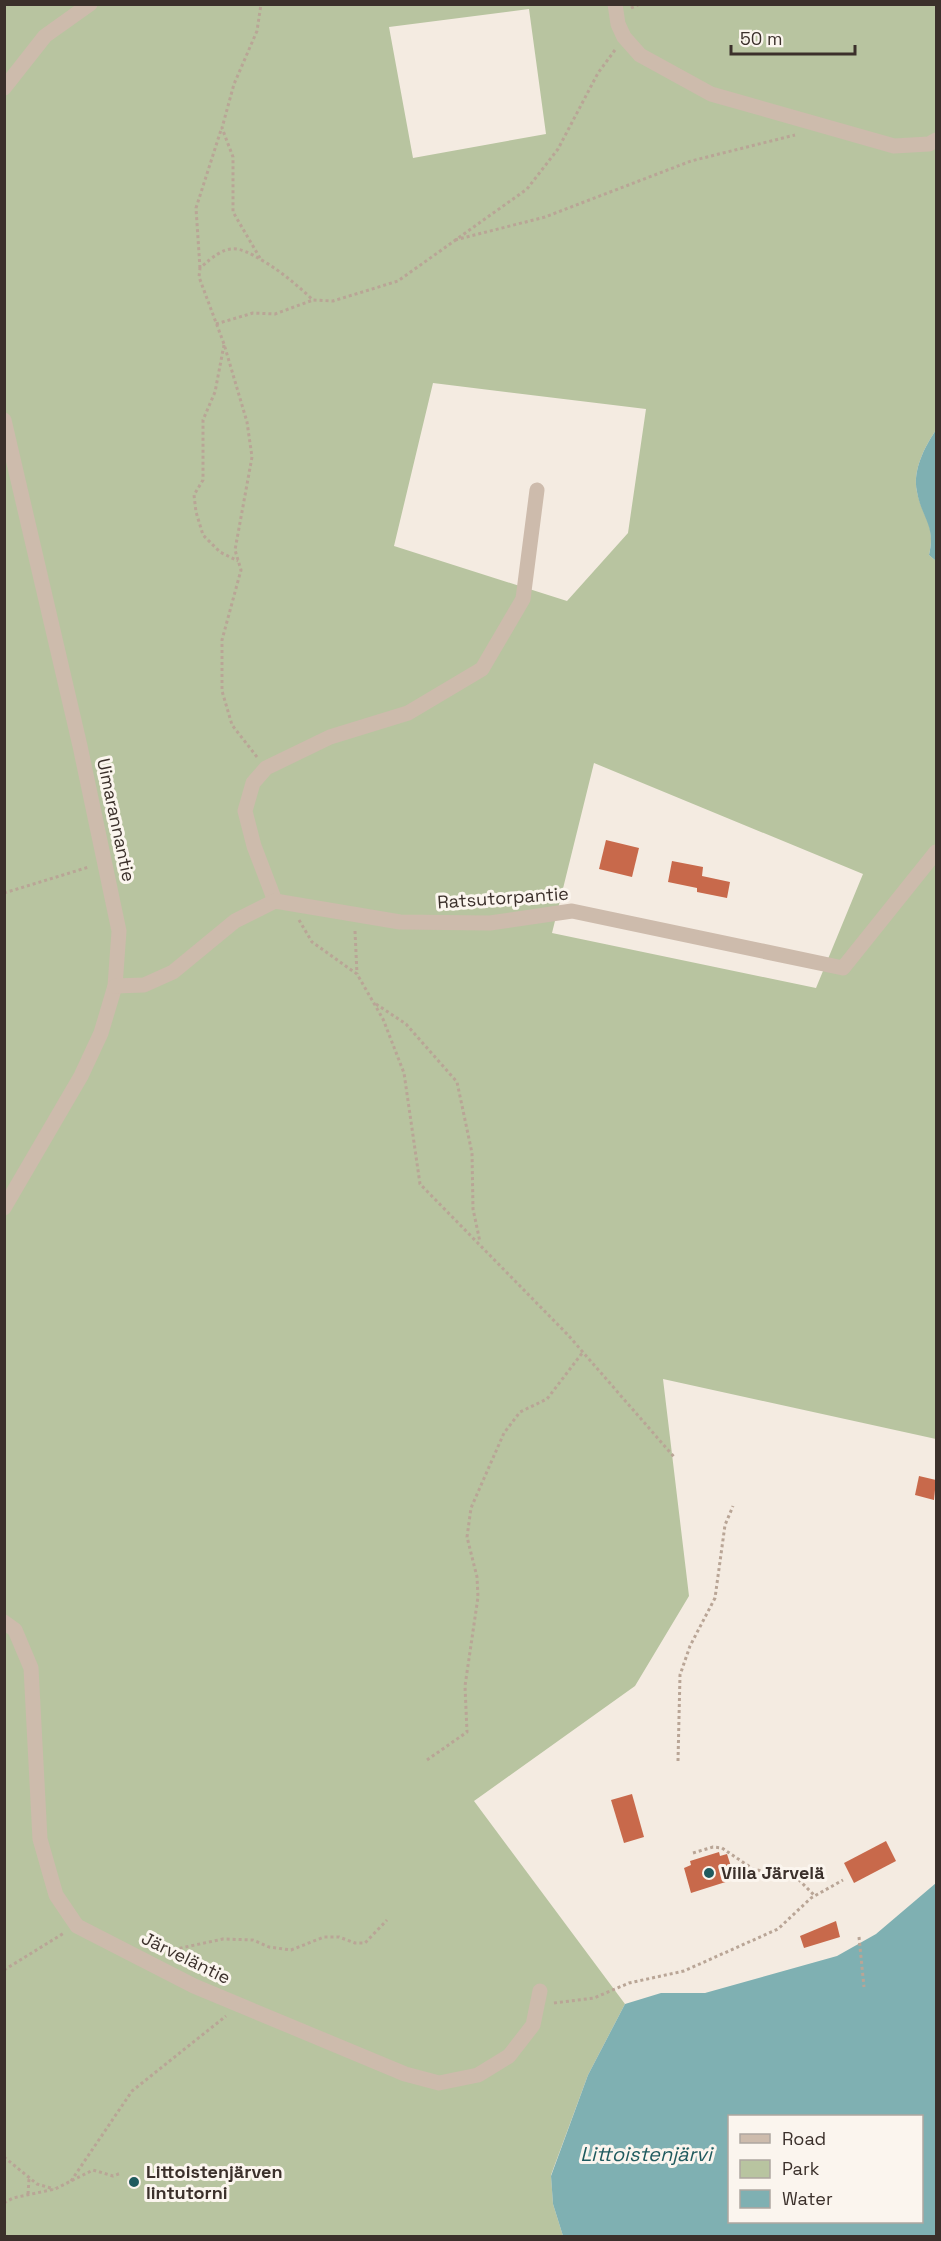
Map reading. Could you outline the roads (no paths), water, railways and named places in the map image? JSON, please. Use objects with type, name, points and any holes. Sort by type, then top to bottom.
[{"type":"street","points":[[4,88],[45,36],[90,4]]},
{"type":"street","points":[[615,4],[618,24],[624,37],[640,55],[711,94],[894,146],[929,144],[936,140]]},
{"type":"street","name":"Uimarannantie","points":[[4,420],[119,931],[116,986],[101,1033],[81,1076],[4,1208]]},
{"type":"street","points":[[116,986],[144,985],[173,972],[235,921],[282,902],[254,846],[245,811],[253,783],[266,768],[330,737],[408,713],[482,669],[523,599],[537,490]]},
{"type":"street","name":"Ratsutorpantie","points":[[282,902],[400,922],[490,923],[572,911],[843,968],[936,852]]},
{"type":"street","name":"Järveläntie","points":[[4,1622],[15,1630],[31,1668],[40,1839],[56,1895],[77,1926],[194,1986],[405,2074],[439,2083],[478,2075],[509,2056],[533,2025],[539,1998]]},
{"type":"water","points":[[936,430],[936,561],[929,555],[930,529],[919,501],[916,476],[921,459]]},
{"type":"water","name":"Littoistenjärvi","points":[[936,1883],[936,2236],[563,2236],[553,2204],[551,2176],[588,2075],[625,2004],[661,1993],[705,1993],[837,1956],[876,1934]]},
{"type":"place","name":"Villa Järvelä","points":[[709,1873]]},
{"type":"place","name":"Littoistenjärven lintutorni","points":[[134,2182]]}]
